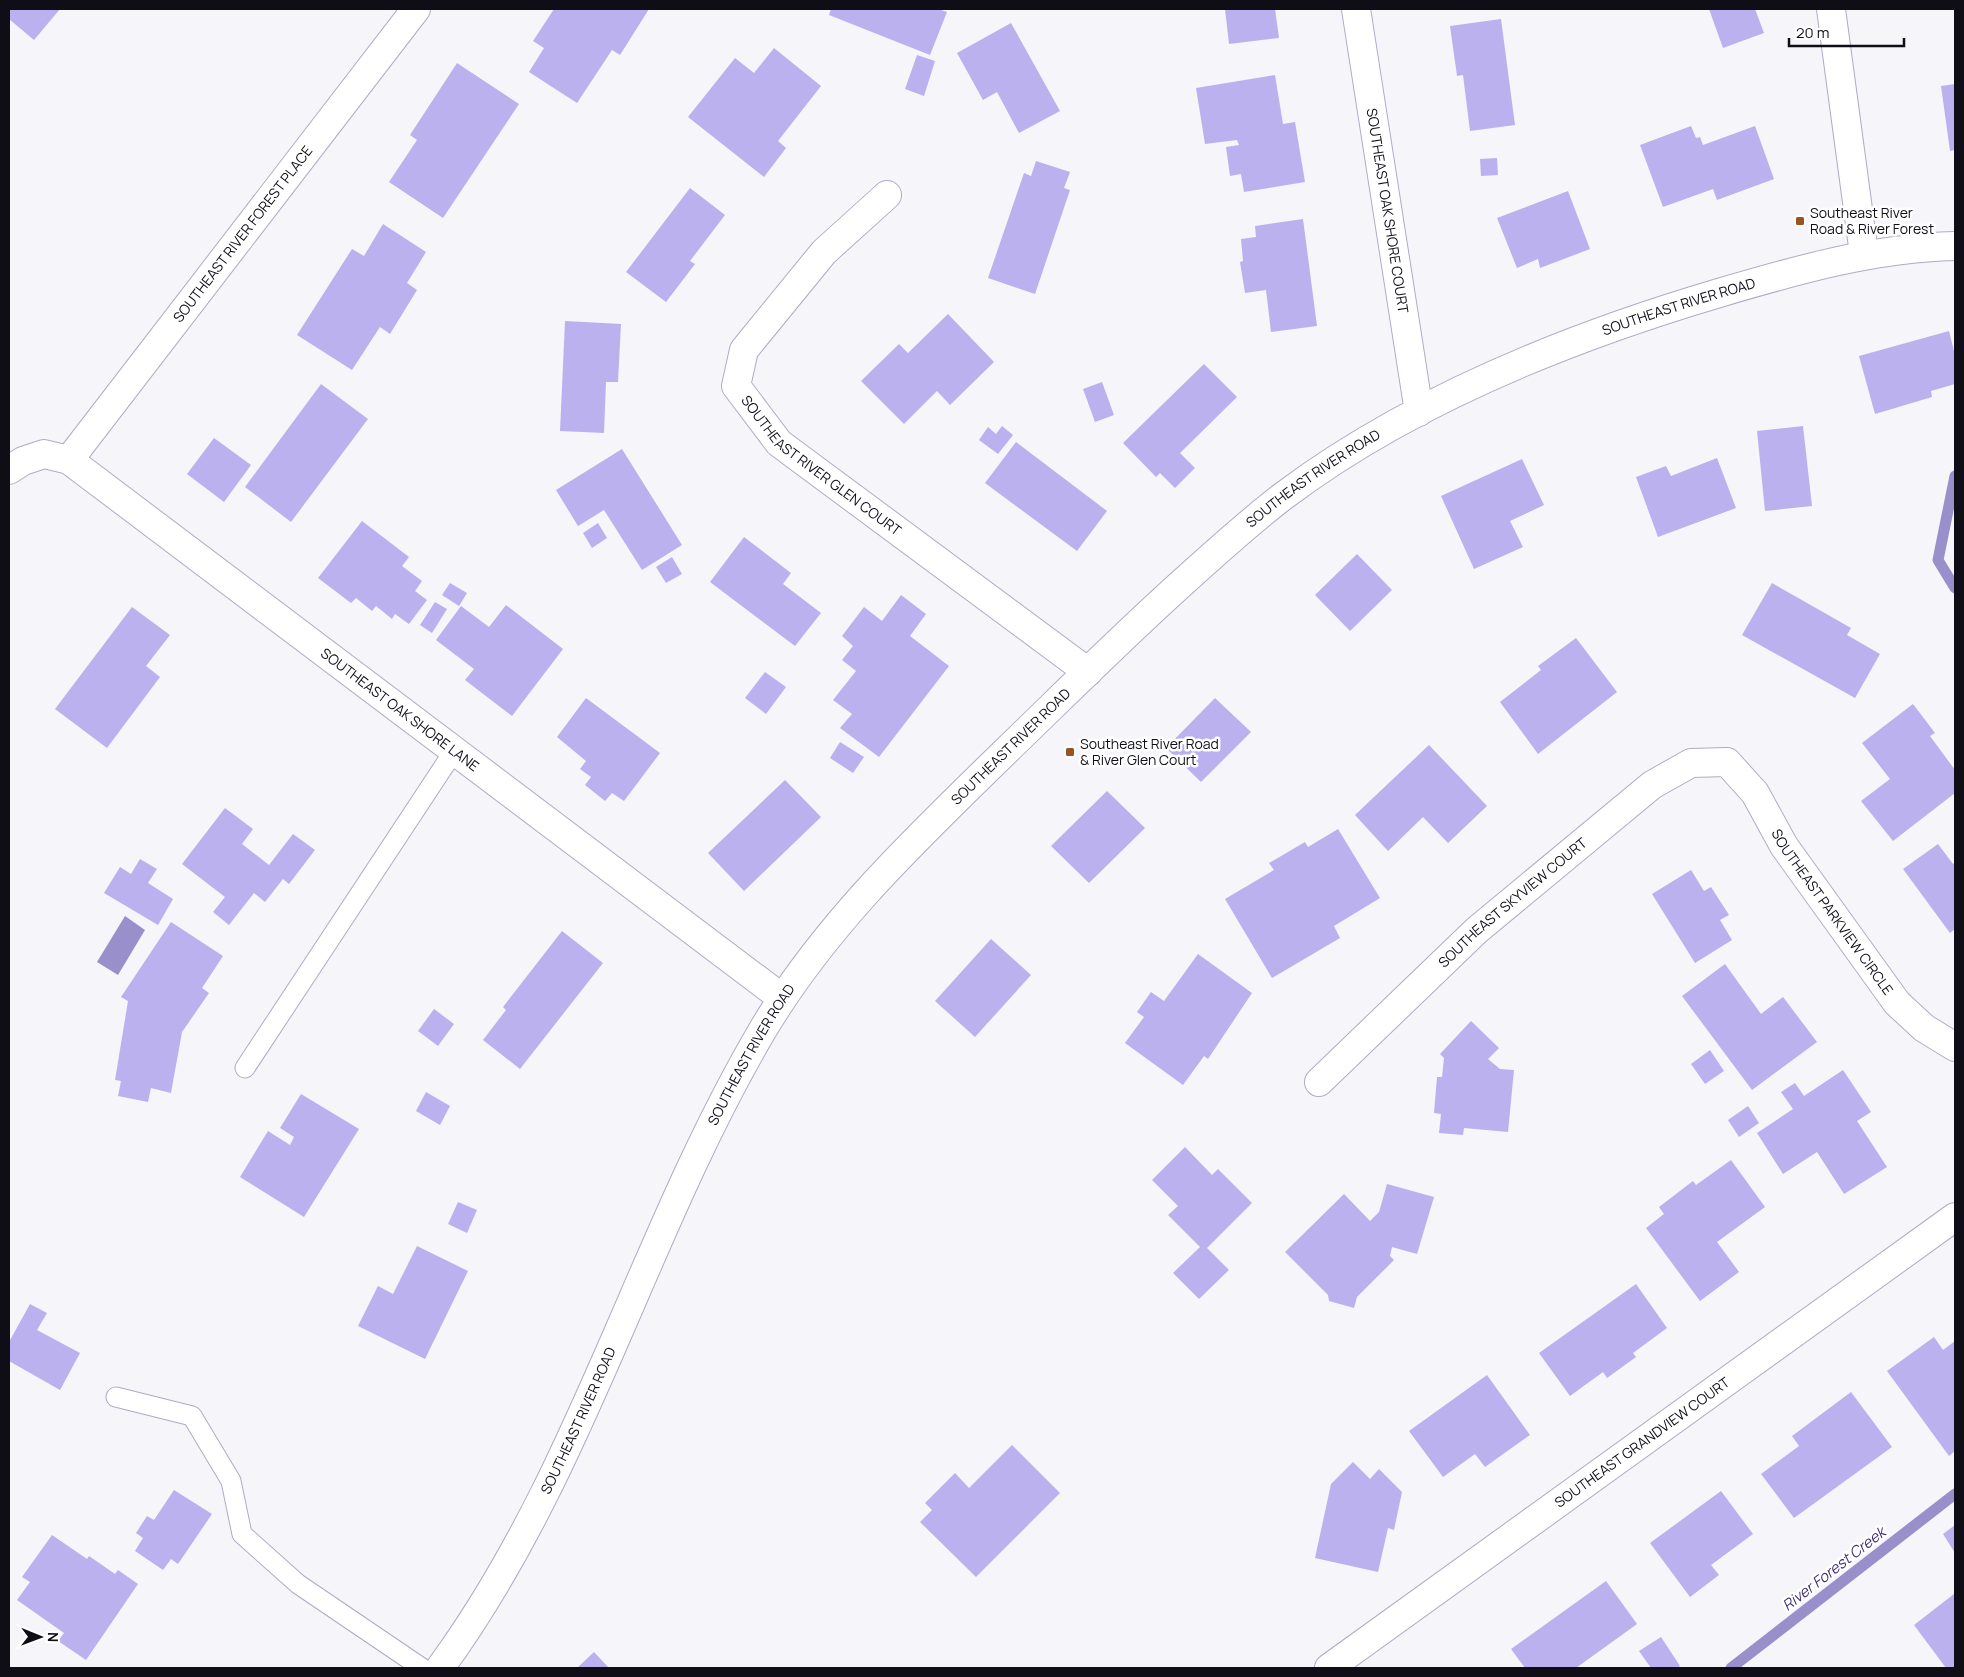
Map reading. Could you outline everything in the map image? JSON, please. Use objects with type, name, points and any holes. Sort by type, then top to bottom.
[{"type":"street","name":"SOUTHEAST RIVER FOREST PLACE","points":[[69,460],[416,9]]},
{"type":"street","name":"SOUTHEAST OAK SHORE COURT","points":[[1356,9],[1419,412]]},
{"type":"street","points":[[1831,9],[1864,254]]},
{"type":"street","name":"SOUTHEAST RIVER GLEN COURT","points":[[887,195],[824,252],[744,350],[736,386],[779,443],[1088,672]]},
{"type":"street","name":"SOUTHEAST RIVER ROAD","points":[[440,1668],[489,1596],[533,1517],[589,1398],[684,1181],[717,1113],[782,998],[807,963],[863,896],[908,848],[1088,672],[1231,538],[1282,497],[1334,460],[1419,412],[1478,382],[1622,325],[1685,303],[1759,281],[1864,254],[1955,246]]},
{"type":"street","name":"SOUTHEAST OAK SHORE LANE","points":[[9,470],[23,461],[44,454],[69,460],[782,998]]},
{"type":"street","name":"SOUTHEAST PARKVIEW CIRCLE","points":[[1727,762],[1756,793],[1784,846],[1897,1003],[1924,1028],[1955,1047]]},
{"type":"street","name":"SOUTHEAST SKYVIEW COURT","points":[[1319,1082],[1477,930],[1652,785],[1690,763],[1727,762]]},
{"type":"street","name":"SOUTHEAST GRANDVIEW COURT","points":[[1329,1668],[1955,1217]]},
{"type":"lane","points":[[245,1068],[454,750]]},
{"type":"lane","points":[[116,1397],[192,1416],[231,1481],[242,1534],[298,1584],[422,1668]]},
{"type":"shaded area","points":[[125,916],[145,930],[118,975],[97,962]]},
{"type":"building","points":[[9,9],[60,9],[34,40],[9,19]]},
{"type":"building","points":[[554,9],[649,9],[620,55],[612,50],[577,103],[529,72],[544,48],[533,41]]},
{"type":"building","points":[[831,9],[938,9],[947,12],[930,55],[829,15]]},
{"type":"building","points":[[1225,9],[1275,9],[1279,38],[1229,44]]},
{"type":"building","points":[[1709,9],[1755,9],[1764,33],[1723,48]]},
{"type":"building","points":[[1501,19],[1515,125],[1470,131],[1463,75],[1457,76],[1450,26]]},
{"type":"building","points":[[1011,23],[1060,111],[1019,133],[997,92],[983,100],[957,53]]},
{"type":"building","points":[[774,48],[821,86],[778,141],[786,148],[764,177],[688,117],[735,58],[754,73]]},
{"type":"building","points":[[917,55],[935,61],[924,96],[905,89]]},
{"type":"building","points":[[457,63],[519,104],[443,218],[389,182],[417,140],[410,135]]},
{"type":"building","points":[[1275,75],[1283,124],[1295,122],[1305,182],[1244,192],[1241,174],[1230,176],[1226,147],[1239,145],[1237,140],[1205,144],[1196,88]]},
{"type":"building","points":[[1955,84],[1955,150],[1950,151],[1941,86]]},
{"type":"building","points":[[1691,126],[1696,138],[1700,137],[1703,145],[1755,126],[1774,179],[1717,200],[1713,189],[1663,207],[1640,145]]},
{"type":"building","points":[[1497,158],[1498,175],[1481,176],[1480,159]]},
{"type":"building","points":[[1036,161],[1070,172],[1064,188],[1070,190],[1035,294],[988,278],[1024,173],[1031,176]]},
{"type":"building","points":[[690,188],[725,215],[690,261],[695,264],[666,302],[626,272]]},
{"type":"building","points":[[1568,191],[1590,249],[1540,268],[1538,259],[1517,268],[1497,218]]},
{"type":"building","points":[[1303,219],[1317,326],[1271,332],[1266,290],[1245,293],[1240,262],[1243,261],[1241,239],[1256,237],[1255,226]]},
{"type":"building","points":[[383,224],[426,252],[407,283],[417,290],[390,334],[380,327],[352,370],[297,335],[352,249],[364,256]]},
{"type":"building","points":[[948,314],[994,362],[950,405],[937,391],[904,424],[861,381],[899,344],[908,353]]},
{"type":"building","points":[[565,321],[621,324],[618,382],[606,382],[604,433],[560,431]]},
{"type":"building","points":[[1949,331],[1955,355],[1955,384],[1931,391],[1932,397],[1875,414],[1859,356]]},
{"type":"building","points":[[1204,364],[1237,397],[1180,453],[1195,468],[1175,488],[1160,473],[1156,477],[1123,443]]},
{"type":"building","points":[[1102,382],[1114,415],[1095,422],[1083,389]]},
{"type":"building","points":[[321,384],[368,419],[291,522],[245,487]]},
{"type":"building","points":[[1002,426],[1013,435],[998,454],[979,440],[988,427],[996,434]]},
{"type":"building","points":[[1803,426],[1812,506],[1765,511],[1757,431]]},
{"type":"building","points":[[214,438],[251,465],[224,502],[187,474]]},
{"type":"building","points":[[1016,442],[1107,511],[1077,551],[985,483]]},
{"type":"building","points":[[622,449],[682,545],[642,570],[604,510],[578,526],[556,490]]},
{"type":"building","points":[[1717,458],[1736,508],[1658,537],[1636,477],[1666,466],[1671,476]]},
{"type":"building","points":[[1522,459],[1544,505],[1510,521],[1523,547],[1474,569],[1441,496]]},
{"type":"building","points":[[362,521],[409,557],[402,566],[422,581],[415,591],[427,600],[409,624],[395,614],[392,619],[376,606],[372,611],[356,598],[351,603],[318,578]]},
{"type":"building","points":[[598,523],[607,538],[592,548],[583,533]]},
{"type":"building","points":[[744,537],[791,573],[783,584],[821,613],[795,646],[710,582]]},
{"type":"building","points":[[1357,554],[1392,590],[1350,631],[1315,595]]},
{"type":"building","points":[[672,557],[682,574],[666,583],[656,567]]},
{"type":"building","points":[[450,583],[467,593],[459,606],[442,595]]},
{"type":"building","points":[[1772,583],[1851,628],[1847,635],[1880,654],[1855,698],[1742,635]]},
{"type":"building","points":[[901,595],[926,614],[910,636],[949,666],[879,757],[840,728],[852,714],[833,700],[856,671],[842,660],[853,646],[842,636],[864,607],[882,621]]},
{"type":"building","points":[[435,602],[447,609],[432,633],[420,625]]},
{"type":"building","points":[[506,605],[563,649],[512,716],[465,680],[474,669],[436,640],[461,606],[489,627]]},
{"type":"building","points":[[132,607],[170,635],[146,666],[160,677],[107,748],[55,709]]},
{"type":"building","points":[[1576,638],[1617,692],[1538,754],[1500,702],[1541,670],[1538,666]]},
{"type":"building","points":[[765,672],[786,687],[766,714],[745,698]]},
{"type":"building","points":[[586,698],[660,753],[624,801],[612,793],[605,801],[585,785],[591,777],[580,769],[586,761],[557,737]]},
{"type":"building","points":[[1215,698],[1251,732],[1201,782],[1166,748]]},
{"type":"building","points":[[1913,704],[1935,733],[1930,736],[1955,770],[1955,793],[1893,841],[1861,801],[1890,779],[1862,743]]},
{"type":"building","points":[[840,742],[864,757],[853,773],[830,758]]},
{"type":"building","points":[[1429,745],[1487,806],[1448,843],[1423,817],[1388,851],[1355,815]]},
{"type":"building","points":[[785,780],[821,817],[744,891],[708,853]]},
{"type":"building","points":[[1107,791],[1145,828],[1089,883],[1051,846]]},
{"type":"building","points":[[225,808],[253,829],[242,844],[269,865],[293,834],[315,850],[289,884],[283,879],[265,902],[254,893],[229,925],[213,912],[225,897],[182,864]]},
{"type":"building","points":[[1338,829],[1380,898],[1334,926],[1340,938],[1272,978],[1225,899],[1274,870],[1269,863],[1305,842],[1308,847]]},
{"type":"building","points":[[1938,844],[1953,864],[1955,862],[1955,929],[1950,933],[1903,869]]},
{"type":"building","points":[[140,859],[157,869],[148,883],[173,899],[158,925],[104,893],[120,867],[131,874]]},
{"type":"building","points":[[1691,870],[1704,891],[1711,887],[1729,915],[1720,920],[1732,940],[1695,963],[1652,894]]},
{"type":"building","points":[[171,922],[223,956],[202,988],[209,993],[182,1032],[171,1093],[151,1088],[148,1102],[118,1096],[121,1081],[115,1080],[128,1001],[121,997]]},
{"type":"building","points":[[562,931],[603,963],[520,1069],[483,1040],[506,1010],[503,1007]]},
{"type":"building","points":[[991,939],[1031,975],[975,1037],[935,1001]]},
{"type":"building","points":[[1198,954],[1252,993],[1208,1059],[1204,1056],[1183,1085],[1125,1043],[1144,1017],[1137,1012],[1151,992],[1164,1001]]},
{"type":"building","points":[[1725,964],[1761,1014],[1783,997],[1817,1042],[1752,1090],[1682,996]]},
{"type":"building","points":[[434,1009],[454,1024],[438,1046],[418,1031]]},
{"type":"building","points":[[1471,1021],[1499,1048],[1488,1059],[1500,1069],[1514,1070],[1508,1132],[1464,1128],[1463,1135],[1439,1133],[1441,1114],[1434,1113],[1437,1077],[1442,1077],[1444,1058],[1440,1054]]},
{"type":"building","points":[[1710,1050],[1724,1071],[1705,1084],[1691,1064]]},
{"type":"building","points":[[1843,1070],[1871,1112],[1857,1121],[1887,1167],[1844,1194],[1817,1152],[1783,1174],[1757,1133],[1793,1109],[1781,1092],[1795,1083],[1804,1096]]},
{"type":"building","points":[[426,1092],[450,1106],[440,1125],[416,1111]]},
{"type":"building","points":[[301,1094],[359,1129],[304,1217],[240,1177],[268,1131],[290,1145],[294,1137],[280,1128]]},
{"type":"building","points":[[1748,1106],[1759,1123],[1739,1137],[1728,1120]]},
{"type":"building","points":[[1185,1147],[1212,1175],[1218,1169],[1252,1203],[1207,1248],[1229,1270],[1199,1299],[1173,1273],[1200,1247],[1168,1215],[1178,1206],[1152,1180]]},
{"type":"building","points":[[1731,1160],[1765,1207],[1717,1242],[1739,1272],[1700,1301],[1646,1228],[1664,1214],[1659,1207],[1693,1181],[1696,1185]]},
{"type":"building","points":[[1387,1184],[1434,1197],[1417,1254],[1392,1247],[1390,1256],[1394,1260],[1357,1297],[1354,1308],[1329,1301],[1328,1295],[1285,1252],[1344,1194],[1370,1221],[1379,1212]]},
{"type":"building","points":[[458,1202],[477,1210],[467,1233],[448,1224]]},
{"type":"building","points":[[417,1246],[468,1271],[425,1359],[358,1326],[378,1286],[393,1294]]},
{"type":"building","points":[[1636,1284],[1667,1328],[1633,1353],[1636,1357],[1607,1378],[1603,1372],[1570,1396],[1539,1353]]},
{"type":"building","points":[[30,1304],[47,1313],[37,1330],[80,1353],[60,1390],[9,1361],[9,1342]]},
{"type":"building","points":[[1934,1337],[1943,1350],[1955,1341],[1955,1451],[1949,1456],[1887,1371]]},
{"type":"building","points":[[1487,1375],[1530,1435],[1485,1467],[1475,1454],[1443,1477],[1409,1431]]},
{"type":"building","points":[[1851,1392],[1892,1447],[1794,1518],[1761,1474],[1799,1446],[1792,1436]]},
{"type":"building","points":[[1012,1445],[1060,1493],[976,1577],[920,1522],[932,1510],[925,1503],[955,1473],[969,1488]]},
{"type":"building","points":[[1353,1462],[1370,1479],[1379,1469],[1402,1492],[1394,1530],[1388,1528],[1378,1572],[1315,1558],[1331,1484]]},
{"type":"building","points":[[174,1490],[212,1514],[178,1564],[171,1559],[163,1570],[135,1551],[143,1538],[136,1533],[147,1516],[154,1520]]},
{"type":"building","points":[[1721,1491],[1753,1534],[1711,1565],[1719,1575],[1690,1597],[1650,1543]]},
{"type":"building","points":[[1955,1525],[1955,1553],[1943,1534]]},
{"type":"building","points":[[52,1535],[87,1559],[89,1556],[115,1574],[118,1570],[138,1584],[86,1660],[58,1641],[64,1633],[17,1600],[30,1582],[22,1577]]},
{"type":"building","points":[[1606,1581],[1637,1624],[1576,1668],[1525,1668],[1511,1649]]},
{"type":"building","points":[[1954,1594],[1955,1668],[1946,1668],[1914,1625]]},
{"type":"building","points":[[1661,1637],[1680,1666],[1677,1668],[1651,1668],[1639,1651]]},
{"type":"building","points":[[594,1652],[609,1668],[577,1668]]},
{"type":"waterway","name":"River Forest Creek","points":[[1955,476],[1938,560],[1955,588]]},
{"type":"waterway","name":"River Forest Creek","points":[[1731,1668],[1955,1494]]},
{"type":"place","name":"Southeast River Road & River Forest","points":[[1800,221]]},
{"type":"place","name":"Southeast River Road & River Glen Court","points":[[1070,752]]}]
